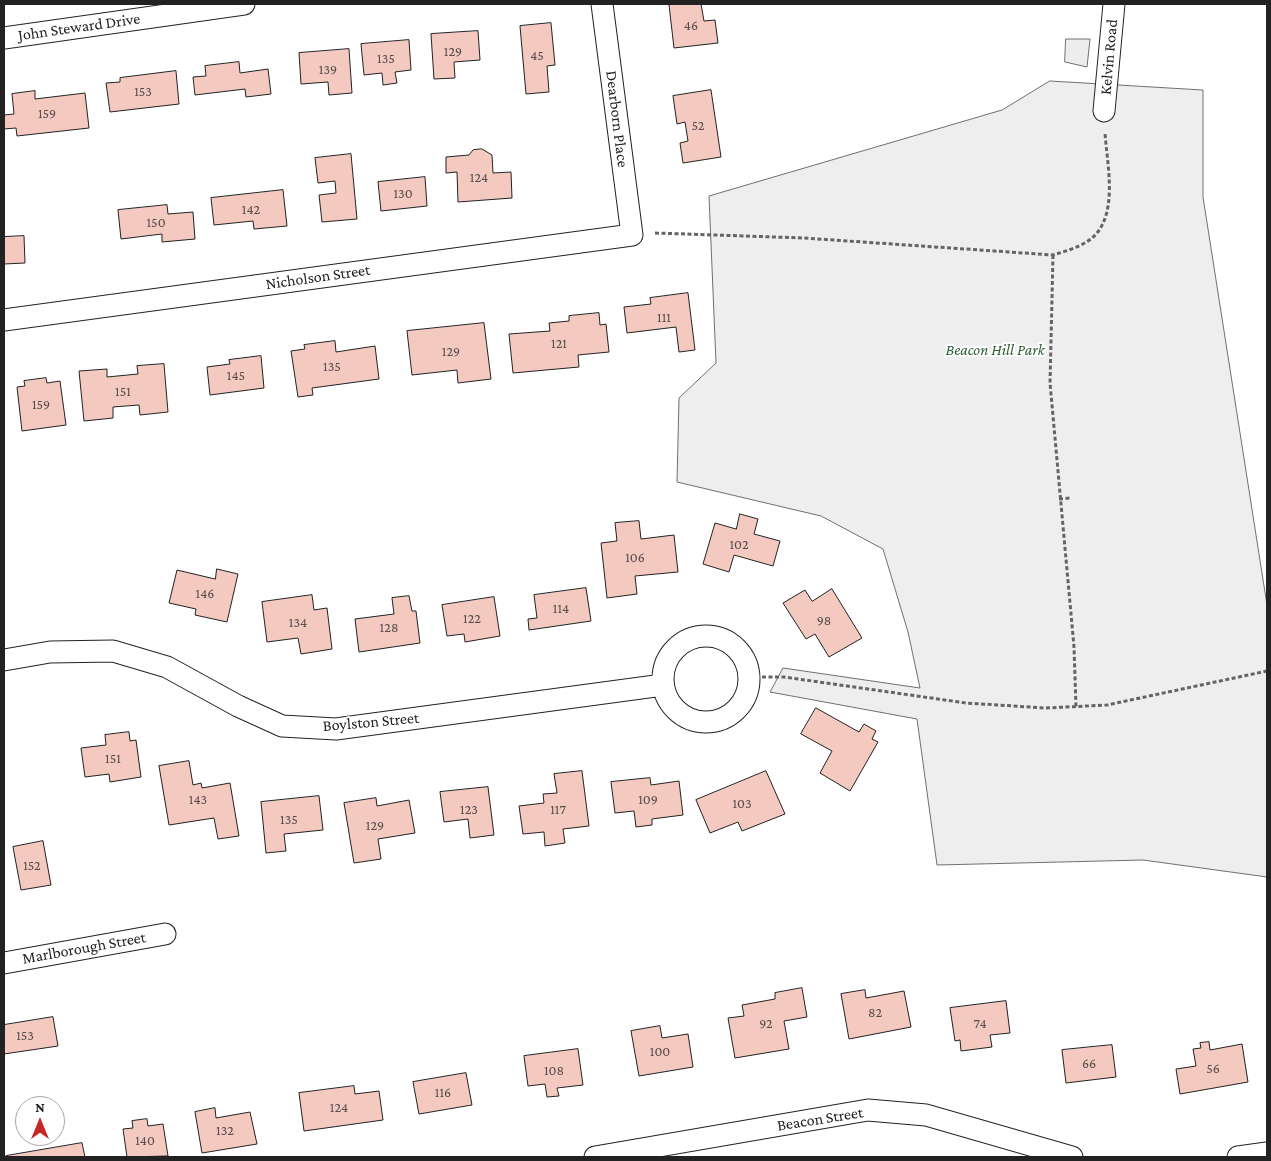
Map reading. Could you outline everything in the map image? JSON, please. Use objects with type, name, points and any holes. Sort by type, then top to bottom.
[{"type":"street","name":"John Steward Drive","points":[[4,38],[244,4]]},
{"type":"street","name":"Dearborn Place","points":[[602,4],[632,235]]},
{"type":"street","name":"Kelvin Road","points":[[1104,111],[1114,4]]},
{"type":"street","name":"Nicholson Street","points":[[4,320],[632,235]]},
{"type":"street","points":[[701,636],[716,636],[728,642],[739,651],[746,663],[749,677],[748,690],[743,702],[723,718],[710,722],[697,721],[685,716],[667,698],[663,685],[663,672],[668,658],[676,647],[688,639],[701,636]]},
{"type":"street","name":"Boylston Street","points":[[4,660],[50,652],[114,651],[167,667],[238,706],[282,726],[336,729],[663,685]]},
{"type":"street","name":"Marlborough Street","points":[[4,962],[165,934]]},
{"type":"street","name":"Beacon Street","points":[[596,1157],[868,1110],[926,1115],[1072,1157]]},
{"type":"street","points":[[1238,1157],[1267,1153]]},
{"type":"path","points":[[632,235],[665,232],[804,238],[1053,255],[1075,248],[1092,238],[1102,224],[1108,205],[1104,111]]},
{"type":"path","points":[[1053,255],[1050,383],[1059,499],[1074,647],[1076,706]]},
{"type":"path","points":[[1059,499],[1070,498]]},
{"type":"path","points":[[749,677],[784,678],[966,703],[1045,708],[1107,705],[1267,671]]},
{"type":"green space","name":"Beacon Hill Park","points":[[1050,81],[1203,90],[1203,197],[1267,605],[1267,877],[1143,860],[937,865],[917,719],[770,692],[783,668],[920,688],[908,632],[883,549],[821,516],[677,482],[679,398],[716,363],[709,196],[1002,110]]},
{"type":"shaded area","points":[[1066,39],[1090,39],[1087,67],[1065,62]]},
{"type":"building","points":[[701,4],[704,21],[715,20],[718,43],[674,48],[669,5]]},
{"type":"building","points":[[551,23],[555,65],[547,66],[549,92],[526,94],[520,26]]},
{"type":"building","points":[[478,31],[480,60],[454,62],[455,78],[434,79],[431,34]]},
{"type":"building","points":[[409,40],[411,70],[395,72],[397,83],[383,85],[382,73],[364,75],[361,44]]},
{"type":"building","points":[[349,49],[352,93],[329,95],[328,82],[301,84],[299,53]]},
{"type":"building","points":[[239,62],[240,73],[268,69],[271,94],[246,97],[245,89],[195,95],[193,77],[206,76],[205,66]]},
{"type":"building","points":[[176,71],[179,104],[110,112],[106,83],[120,82],[120,78]]},
{"type":"building","points":[[711,90],[721,157],[683,163],[680,143],[688,141],[685,122],[677,124],[673,96]]},
{"type":"building","points":[[35,91],[35,99],[85,93],[89,128],[17,136],[16,128],[4,129],[4,115],[14,114],[12,94]]},
{"type":"building","points":[[482,149],[492,155],[493,173],[511,172],[512,198],[458,202],[457,172],[446,173],[446,157],[469,155],[473,150]]},
{"type":"building","points":[[351,154],[357,219],[322,222],[319,195],[336,193],[335,181],[318,183],[315,158]]},
{"type":"building","points":[[425,177],[427,206],[381,211],[378,182]]},
{"type":"building","points":[[283,190],[287,226],[254,229],[253,221],[214,225],[211,198]]},
{"type":"building","points":[[167,205],[168,214],[193,212],[195,239],[162,242],[162,234],[121,239],[118,210]]},
{"type":"building","points":[[24,236],[25,263],[4,264],[4,237]]},
{"type":"building","points":[[688,293],[695,350],[679,352],[676,327],[627,333],[624,307],[651,304],[650,298]]},
{"type":"building","points":[[599,313],[600,325],[606,324],[609,352],[578,355],[579,367],[513,373],[509,334],[550,331],[549,323],[569,321],[569,316]]},
{"type":"building","points":[[484,323],[491,379],[458,383],[457,370],[412,375],[407,331]]},
{"type":"building","points":[[335,341],[336,352],[375,346],[379,379],[312,388],[313,395],[298,397],[291,351],[305,349],[304,345]]},
{"type":"building","points":[[261,356],[264,388],[210,395],[207,367],[230,364],[229,360]]},
{"type":"building","points":[[164,364],[168,412],[140,415],[139,405],[113,407],[113,418],[84,421],[79,371],[107,369],[107,377],[138,374],[137,366]]},
{"type":"building","points":[[46,378],[47,383],[60,381],[66,425],[22,431],[17,387],[25,386],[24,381]]},
{"type":"building","points":[[740,514],[758,519],[754,534],[780,541],[773,566],[734,555],[729,572],[703,564],[715,523],[736,529]]},
{"type":"building","points":[[639,521],[641,539],[674,535],[678,572],[635,576],[637,594],[607,598],[601,543],[617,541],[615,523]]},
{"type":"building","points":[[217,569],[238,574],[227,622],[195,615],[196,609],[169,603],[177,570],[215,579]]},
{"type":"building","points":[[586,588],[591,621],[529,630],[528,619],[537,618],[534,595]]},
{"type":"building","points":[[832,589],[862,638],[829,657],[815,634],[806,639],[783,603],[805,590],[812,601]]},
{"type":"building","points":[[312,595],[314,610],[327,608],[332,649],[301,654],[298,638],[267,642],[262,602]]},
{"type":"building","points":[[409,596],[412,611],[416,611],[420,643],[359,652],[355,619],[394,614],[392,598]]},
{"type":"building","points":[[494,597],[500,636],[465,642],[464,634],[447,636],[442,605]]},
{"type":"building","points":[[816,708],[859,732],[864,724],[876,731],[872,739],[878,742],[850,791],[820,773],[832,751],[801,734]]},
{"type":"building","points":[[129,732],[130,741],[136,740],[141,777],[110,782],[109,774],[85,777],[81,748],[106,745],[105,735]]},
{"type":"building","points":[[189,761],[193,785],[201,783],[202,788],[230,783],[239,836],[218,839],[214,818],[169,825],[159,766]]},
{"type":"building","points":[[582,771],[589,826],[563,829],[565,843],[545,846],[544,832],[523,834],[519,806],[544,803],[543,794],[557,793],[554,774]]},
{"type":"building","points":[[766,771],[785,814],[742,831],[738,822],[710,833],[696,800]]},
{"type":"building","points":[[650,778],[651,785],[679,781],[683,815],[652,819],[652,825],[636,827],[634,811],[615,813],[611,782]]},
{"type":"building","points":[[488,787],[494,835],[470,838],[468,819],[444,822],[440,792]]},
{"type":"building","points":[[319,796],[323,830],[284,834],[286,851],[266,853],[261,802]]},
{"type":"building","points":[[376,798],[377,806],[409,800],[415,833],[378,839],[381,859],[354,863],[344,803]]},
{"type":"building","points":[[43,841],[51,885],[21,890],[13,847]]},
{"type":"building","points":[[802,988],[807,1017],[784,1021],[789,1049],[735,1058],[728,1018],[744,1016],[742,1005],[775,999],[775,993]]},
{"type":"building","points":[[865,990],[866,998],[904,991],[911,1027],[849,1039],[841,994]]},
{"type":"building","points":[[1006,1001],[1010,1033],[990,1035],[992,1047],[961,1051],[960,1040],[955,1041],[950,1008]]},
{"type":"building","points":[[53,1017],[58,1046],[4,1054],[4,1025]]},
{"type":"building","points":[[660,1026],[662,1038],[688,1034],[693,1067],[639,1076],[631,1031]]},
{"type":"building","points":[[1209,1042],[1210,1050],[1242,1044],[1248,1082],[1180,1094],[1176,1069],[1196,1066],[1193,1049],[1201,1048],[1200,1043]]},
{"type":"building","points":[[1112,1045],[1116,1077],[1066,1083],[1062,1050]]},
{"type":"building","points":[[578,1049],[583,1085],[557,1088],[559,1096],[547,1097],[545,1084],[528,1086],[524,1056]]},
{"type":"building","points":[[466,1073],[472,1105],[419,1114],[413,1082]]},
{"type":"building","points":[[354,1086],[355,1094],[379,1091],[383,1120],[304,1131],[299,1093]]},
{"type":"building","points":[[215,1108],[216,1118],[250,1112],[257,1144],[202,1153],[195,1112]]},
{"type":"building","points":[[147,1119],[148,1126],[163,1124],[168,1156],[127,1157],[123,1129],[133,1128],[132,1121]]},
{"type":"building","points":[[82,1143],[85,1157],[6,1157],[6,1156]]}]
